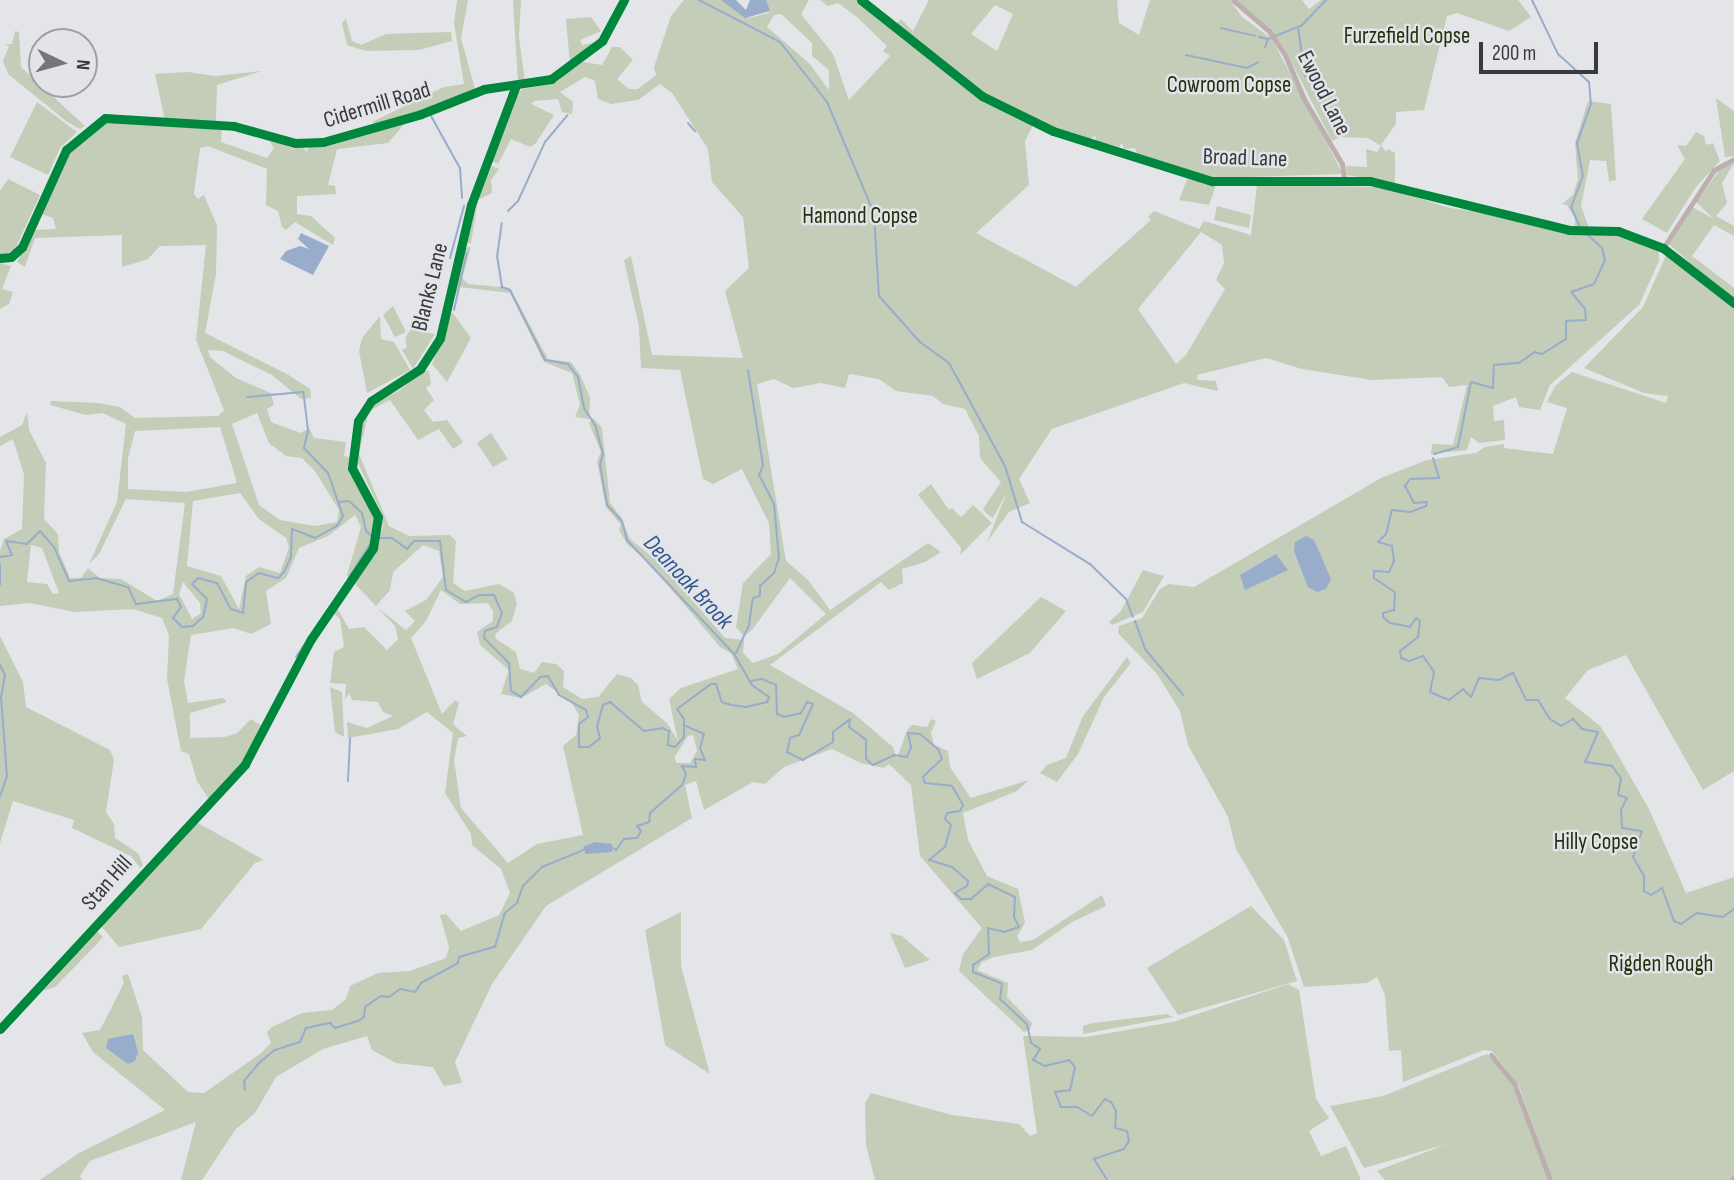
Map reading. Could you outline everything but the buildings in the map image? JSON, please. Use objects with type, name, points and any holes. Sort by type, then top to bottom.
[{"type":"street","name":"Cidermill Road","points":[[0,258],[20,250],[63,155],[97,122],[123,117],[234,126],[295,143],[320,143],[421,114],[484,89],[551,79],[593,49],[615,25],[624,0]]},
{"type":"street","name":"Broad Lane","points":[[861,0],[975,92],[1040,126],[1212,181],[1344,179],[1390,185],[1446,202],[1514,213],[1580,231],[1618,231],[1664,249],[1734,303]]},
{"type":"street","name":"Ewood Lane","points":[[1233,0],[1273,36],[1342,164],[1344,179]]},
{"type":"street","name":"Blanks Lane","points":[[245,764],[305,648],[376,542],[378,535],[375,509],[352,468],[358,421],[371,401],[414,375],[434,349],[447,317],[471,205],[516,85]]},
{"type":"street","points":[[1664,249],[1714,170],[1734,159]]},
{"type":"street","name":"Stan Hill","points":[[0,1029],[245,764]]},
{"type":"street","points":[[1491,1055],[1514,1083],[1550,1180]]},
{"type":"green space","points":[[457,0],[468,0],[461,38],[475,89],[461,95],[463,101],[434,113],[431,109],[375,125],[372,122],[444,87],[464,84],[454,23]]},
{"type":"green space","points":[[513,0],[521,0],[519,36],[525,83],[518,83]]},
{"type":"green space","name":"Hamond Copse","points":[[684,0],[721,0],[748,18],[769,13],[766,0],[809,0],[801,14],[833,54],[849,100],[890,56],[883,51],[887,46],[857,17],[838,3],[828,6],[820,0],[857,0],[983,100],[1033,125],[1025,141],[1029,185],[976,233],[1076,287],[1151,220],[1148,217],[1154,211],[1199,229],[1204,221],[1251,235],[1257,185],[1383,187],[1450,208],[1515,217],[1565,233],[1617,233],[1658,249],[1659,261],[1639,305],[1550,385],[1540,410],[1519,407],[1516,397],[1493,406],[1494,421],[1504,420],[1505,440],[1479,443],[1471,437],[1467,450],[1431,454],[1432,444],[1453,445],[1467,385],[1449,387],[1442,377],[1372,380],[1302,369],[1266,358],[1197,375],[1198,380],[1216,381],[1218,391],[1184,383],[1052,429],[1019,479],[1030,503],[1009,512],[987,542],[1007,492],[993,518],[987,514],[983,509],[1001,482],[980,458],[979,436],[965,409],[943,404],[933,396],[896,391],[879,379],[849,374],[845,388],[821,383],[793,388],[774,379],[757,384],[786,561],[808,580],[830,610],[928,543],[941,552],[925,562],[902,569],[903,583],[889,590],[881,582],[770,665],[853,713],[893,747],[897,759],[907,730],[912,725],[927,727],[931,719],[936,721],[931,733],[934,745],[948,751],[950,767],[971,798],[1029,780],[1017,791],[963,813],[968,840],[987,876],[1018,889],[1025,923],[1017,936],[1020,942],[1033,940],[1102,895],[1106,906],[1072,922],[1032,950],[994,957],[982,962],[977,970],[1008,983],[1007,997],[1032,1023],[1030,1030],[1024,1032],[959,971],[963,954],[982,928],[920,856],[911,785],[889,764],[884,768],[861,763],[832,749],[784,767],[765,784],[753,782],[704,810],[696,781],[685,785],[692,818],[546,906],[492,984],[455,1062],[462,1083],[444,1086],[433,1067],[396,1063],[372,1050],[367,1036],[323,1049],[276,1077],[255,1113],[235,1130],[202,1180],[181,1180],[196,1122],[90,1161],[80,1176],[82,1180],[40,1180],[79,1153],[165,1110],[93,1052],[82,1033],[100,1030],[124,983],[122,976],[128,974],[142,1017],[143,1050],[188,1092],[204,1093],[260,1054],[271,1043],[267,1032],[272,1027],[302,1013],[332,1010],[346,999],[350,986],[378,973],[410,971],[446,958],[449,947],[440,915],[446,914],[461,931],[499,915],[510,893],[501,869],[472,845],[471,834],[445,793],[453,733],[427,712],[398,729],[348,738],[347,722],[367,728],[393,716],[383,712],[378,702],[352,700],[349,693],[345,700],[346,684],[330,683],[334,652],[344,647],[340,619],[333,613],[337,608],[349,629],[364,627],[387,650],[398,639],[395,626],[378,608],[406,630],[415,621],[405,611],[426,600],[443,577],[439,551],[423,545],[393,572],[390,590],[376,606],[355,584],[383,527],[379,508],[357,461],[355,443],[369,406],[400,390],[423,370],[429,371],[431,384],[426,388],[434,400],[424,410],[433,422],[447,420],[463,442],[453,449],[439,429],[418,440],[390,400],[369,411],[359,454],[389,526],[409,536],[450,535],[456,541],[453,583],[465,591],[499,584],[513,592],[517,603],[512,621],[495,634],[496,639],[516,652],[520,669],[534,673],[542,662],[556,664],[564,671],[563,687],[582,699],[598,697],[617,674],[631,678],[638,685],[642,702],[667,723],[678,741],[669,699],[681,688],[738,669],[731,653],[720,647],[650,564],[627,544],[619,530],[621,525],[606,507],[597,461],[601,452],[589,423],[593,418],[602,428],[610,503],[621,517],[630,539],[661,564],[725,638],[744,640],[743,653],[753,663],[778,654],[826,614],[790,578],[752,630],[744,636],[736,627],[743,583],[771,554],[769,523],[742,469],[713,484],[703,479],[680,370],[641,368],[639,327],[624,260],[631,256],[652,355],[743,358],[725,291],[749,268],[743,217],[712,182],[708,149],[672,93],[660,84],[638,100],[611,104],[598,99],[595,81],[585,77],[560,92],[573,102],[572,114],[562,112],[558,99],[534,101],[531,104],[554,115],[536,143],[530,147],[511,139],[498,164],[490,160],[515,95],[523,89],[546,85],[583,62],[602,65],[612,47],[620,47],[633,60],[617,79],[629,89],[638,89],[656,75],[654,67],[671,16]],"holes":[[[781,14],[812,43],[812,56],[829,70],[829,90],[809,63],[767,27],[774,15]],[[1201,232],[1222,245],[1224,263],[1216,280],[1225,289],[1186,355],[1176,364],[1138,309]],[[441,590],[460,604],[488,603],[493,611],[493,621],[477,632],[480,645],[509,670],[501,694],[521,698],[546,684],[571,702],[579,715],[576,735],[563,746],[583,835],[537,844],[508,863],[461,808],[454,760],[458,738],[467,736],[453,724],[459,703],[455,700],[442,714],[411,638],[426,621]],[[693,735],[697,751],[690,763],[677,763],[674,758],[688,736]]]},
{"type":"green space","name":"Cowroom Copse","points":[[929,0],[1117,0],[1119,23],[1139,35],[1150,0],[1230,0],[1242,17],[1272,39],[1343,174],[1211,178],[1137,153],[1135,148],[1124,149],[1122,143],[1119,147],[1096,141],[1095,135],[1090,140],[1073,135],[1072,131],[1068,134],[1051,128],[974,87],[896,24],[901,19],[913,31]],"holes":[[[995,5],[1013,14],[997,51],[971,34]]]},
{"type":"green space","name":"Furzefield Copse","points":[[1235,0],[1302,0],[1309,9],[1321,0],[1518,0],[1531,17],[1509,31],[1457,13],[1447,16],[1424,110],[1396,112],[1396,124],[1381,145],[1386,152],[1388,149],[1395,153],[1395,183],[1347,175],[1346,166],[1367,167],[1366,149],[1377,152],[1381,146],[1368,138],[1340,137],[1332,141],[1284,48]]},
{"type":"green space","points":[[591,17],[601,31],[580,40],[582,45],[593,43],[570,64],[566,19]]},
{"type":"green space","points":[[346,19],[352,41],[361,45],[386,34],[451,32],[452,41],[419,50],[366,51],[347,45],[342,23]]},
{"type":"green space","points":[[15,31],[19,32],[21,67],[28,73],[28,90],[8,74],[3,61],[9,46],[4,44],[12,44]]},
{"type":"green space","points":[[262,71],[217,85],[216,121],[165,120],[155,74],[188,72],[215,76]]},
{"type":"green space","points":[[38,98],[55,98],[85,126],[80,129]]},
{"type":"green space","points":[[1716,98],[1734,111],[1734,156],[1725,157]]},
{"type":"green space","points":[[1588,101],[1611,104],[1616,180],[1609,181],[1606,161],[1590,160],[1581,206],[1589,228],[1575,228],[1575,218],[1567,205],[1562,204],[1573,195],[1578,179],[1575,143]]},
{"type":"green space","points":[[37,102],[77,132],[60,148],[48,175],[10,157]]},
{"type":"green space","points":[[118,119],[222,128],[221,142],[267,158],[274,148],[268,138],[294,149],[302,145],[306,152],[310,146],[407,121],[388,143],[337,149],[328,185],[335,186],[336,194],[297,196],[297,214],[311,216],[335,238],[333,245],[295,222],[286,230],[282,227],[278,211],[266,205],[267,169],[208,146],[200,148],[194,194],[198,199],[204,195],[217,226],[216,274],[205,333],[287,374],[310,389],[311,398],[301,399],[272,375],[223,351],[208,350],[210,357],[236,378],[271,393],[274,405],[267,409],[271,422],[301,433],[309,428],[314,438],[346,442],[344,456],[349,457],[352,474],[373,509],[376,525],[369,551],[350,579],[347,575],[361,527],[355,515],[328,536],[299,548],[286,578],[266,591],[271,624],[251,634],[234,628],[191,635],[184,681],[188,703],[223,698],[227,702],[190,713],[190,738],[225,737],[237,733],[251,719],[262,726],[240,767],[210,801],[197,781],[189,754],[181,751],[167,679],[169,635],[162,618],[133,609],[74,612],[30,603],[0,606],[0,551],[4,539],[22,529],[24,475],[13,439],[0,446],[0,437],[22,425],[27,412],[29,430],[46,463],[44,519],[58,534],[59,552],[70,578],[81,578],[88,568],[100,578],[121,579],[157,601],[173,594],[185,503],[126,499],[99,554],[89,564],[117,502],[126,424],[103,413],[86,415],[50,405],[51,401],[120,407],[135,418],[218,416],[224,410],[196,340],[206,245],[160,246],[148,259],[122,267],[122,235],[35,238],[25,267],[17,262],[34,230],[56,229],[53,218],[41,214],[64,157],[99,124]],"holes":[[[257,413],[269,443],[286,456],[302,458],[315,471],[339,510],[337,522],[315,526],[280,520],[259,505],[232,424]],[[220,427],[237,483],[186,492],[128,489],[128,458],[135,431]],[[240,493],[259,519],[286,538],[289,547],[280,573],[259,567],[246,576],[239,609],[221,576],[187,566],[193,501]],[[31,545],[42,548],[59,593],[53,594],[47,584],[27,582]],[[183,582],[200,603],[201,613],[192,619],[179,594]]]},
{"type":"green space","points":[[1696,132],[1704,136],[1706,145],[1713,143],[1720,161],[1696,187],[1667,233],[1642,219],[1685,159],[1677,145],[1686,146]]},
{"type":"green space","points":[[1734,163],[1722,183],[1727,203],[1716,216],[1734,226],[1734,236],[1714,225],[1692,256],[1734,288],[1734,771],[1703,790],[1626,655],[1588,670],[1565,698],[1600,726],[1608,738],[1649,809],[1686,893],[1734,877],[1734,1174],[1730,1180],[1552,1180],[1519,1086],[1492,1051],[1484,1050],[1403,1082],[1401,1050],[1389,1051],[1385,995],[1377,977],[1367,983],[1304,987],[1288,938],[1236,849],[1228,817],[1188,745],[1180,711],[1157,674],[1118,633],[1119,626],[1142,618],[1160,589],[1169,584],[1194,587],[1381,478],[1427,460],[1476,453],[1485,447],[1504,444],[1504,448],[1553,454],[1567,408],[1547,402],[1555,386],[1572,372],[1666,403],[1668,396],[1644,393],[1584,368],[1643,307],[1667,253],[1684,264],[1688,261],[1669,244],[1692,207],[1714,219],[1696,202],[1721,168]]},
{"type":"green space","points":[[492,166],[499,169],[491,180],[492,193],[478,200],[471,243],[467,243],[471,212]]},
{"type":"green space","points":[[1188,177],[1216,185],[1209,205],[1179,200]]},
{"type":"green space","points":[[8,179],[40,195],[14,251],[0,255],[0,191]]},
{"type":"green space","points":[[1217,206],[1251,215],[1249,228],[1214,220]]},
{"type":"green space","points":[[471,247],[462,278],[468,284],[510,288],[548,359],[571,362],[579,373],[590,397],[589,419],[575,417],[580,405],[572,373],[544,362],[510,293],[459,287],[454,299],[463,248]]},
{"type":"green space","points":[[0,263],[11,266],[2,289],[13,292],[9,304],[0,309]]},
{"type":"green space","points":[[393,306],[406,332],[395,337],[383,315]]},
{"type":"green space","points":[[452,312],[471,338],[447,382],[432,364]]},
{"type":"green space","points":[[380,316],[381,339],[394,342],[410,370],[367,393],[359,351],[362,338]]},
{"type":"green space","points":[[411,329],[435,334],[413,369],[402,350],[407,347],[405,338]]},
{"type":"green space","points":[[491,433],[508,459],[493,467],[477,443]]},
{"type":"green space","points":[[931,484],[949,510],[952,508],[961,517],[973,505],[992,523],[960,555],[961,548],[918,495]]},
{"type":"green space","points":[[1143,570],[1164,576],[1143,612],[1112,625],[1109,622],[1121,611]]},
{"type":"green space","points":[[1041,597],[1066,611],[1030,653],[977,679],[972,663]]},
{"type":"green space","points":[[0,636],[23,682],[26,707],[110,750],[114,760],[106,812],[114,824],[115,838],[138,853],[143,865],[140,868],[131,856],[72,828],[74,820],[13,801],[0,843]]},
{"type":"green space","points":[[1127,657],[1131,663],[1104,697],[1078,754],[1057,782],[1040,773],[1047,765],[1066,758],[1083,716]]},
{"type":"green space","points":[[330,687],[342,692],[344,737],[335,732]]},
{"type":"green space","points":[[198,823],[264,860],[255,863],[201,929],[119,947],[100,925],[160,857]]},
{"type":"green space","points":[[1251,906],[1284,940],[1297,981],[1178,1015],[1147,968]]},
{"type":"green space","points":[[681,912],[681,966],[710,1074],[665,1045],[645,930]]},
{"type":"green space","points":[[97,931],[103,937],[95,946],[55,987],[43,991]]},
{"type":"green space","points":[[890,933],[902,936],[930,960],[905,968]]},
{"type":"green space","points":[[1288,984],[1299,990],[1316,1099],[1329,1118],[1309,1131],[1321,1156],[1346,1146],[1361,1180],[875,1180],[866,1145],[865,1103],[871,1093],[952,1115],[1019,1124],[1030,1136],[1037,1133],[1023,1036],[1086,1037],[1173,1022]]},
{"type":"green space","points":[[1167,1014],[1173,1017],[1083,1034],[1083,1026],[1093,1023]]},
{"type":"green space","points":[[1487,1054],[1512,1082],[1549,1180],[1385,1180],[1377,1171],[1366,1175],[1447,1144],[1364,1168],[1330,1106],[1383,1096]]},
{"type":"water","points":[[721,0],[736,0],[746,10],[750,0],[766,0],[770,11],[745,18]]},
{"type":"water","points":[[301,233],[329,246],[313,275],[280,259],[286,251],[300,246],[309,249],[298,239]]},
{"type":"water","points":[[1306,536],[1314,540],[1331,579],[1326,589],[1317,592],[1308,587],[1294,551],[1295,542]]},
{"type":"water","points":[[1276,554],[1288,570],[1245,590],[1240,575]]},
{"type":"water","points":[[595,842],[612,844],[612,852],[586,854],[583,847]]},
{"type":"water","points":[[133,1034],[138,1052],[135,1061],[128,1064],[106,1048],[108,1039]]},
{"type":"waterway","points":[[699,0],[780,42],[827,102],[874,213],[879,296],[920,342],[949,363],[1005,466],[1022,522],[1090,564],[1126,599],[1133,617]]},
{"type":"waterway","points":[[1259,37],[1268,39],[1302,25],[1326,0]]},
{"type":"waterway","points":[[1532,0],[1558,54],[1589,82],[1591,104],[1577,143],[1583,176],[1571,207],[1580,227]]},
{"type":"waterway","points":[[1298,27],[1305,77]]},
{"type":"waterway","points":[[1221,28],[1255,36]]},
{"type":"waterway","points":[[1265,47],[1268,39]]},
{"type":"waterway","points":[[1186,55],[1247,68],[1259,62]]},
{"type":"waterway","points":[[508,211],[518,201],[545,142],[568,115]]},
{"type":"waterway","points":[[431,116],[460,168],[462,198]]},
{"type":"waterway","points":[[688,123],[695,131]]},
{"type":"waterway","points":[[450,258],[464,206]]},
{"type":"waterway","name":"Deanoak Brook","points":[[377,538],[392,538],[407,549],[414,541],[440,541],[446,590],[466,602],[479,595],[494,595],[502,613],[497,627],[485,631],[484,638],[509,663],[511,691],[521,697],[540,677],[548,676],[559,695],[586,710],[588,717],[579,724],[579,747],[589,747],[600,738],[597,727],[603,705],[610,702],[644,731],[662,728],[669,731],[668,745],[675,747],[684,737],[684,719],[677,709],[711,684],[716,684],[722,702],[731,705],[746,707],[767,702],[769,697],[752,685],[735,655],[627,540],[622,521],[607,505],[600,465],[603,454],[595,425],[584,408],[578,377],[568,364],[545,360],[510,290],[502,287],[497,257],[502,223]]},
{"type":"waterway","points":[[1434,454],[1458,447],[1471,382],[1493,388],[1494,365],[1519,363],[1535,352],[1542,354],[1566,339],[1566,321],[1586,320],[1585,309],[1571,292],[1594,284],[1605,260],[1602,248],[1586,233]]},
{"type":"waterway","points":[[454,310],[467,252]]},
{"type":"waterway","points":[[736,653],[749,625],[753,598],[760,596],[760,586],[774,573],[779,558],[774,504],[759,475],[763,465],[748,370]]},
{"type":"waterway","points":[[0,557],[12,555],[6,541],[27,544],[40,531],[54,547],[69,581],[96,578],[128,587],[136,604],[177,599],[181,607],[173,618],[182,627],[193,626],[203,617],[207,599],[192,584],[198,578],[217,583],[231,609],[243,613],[246,582],[259,573],[278,578],[284,572],[291,557],[292,529],[315,538],[337,526],[343,516],[328,473],[304,448],[308,430],[303,392],[247,397]]},
{"type":"waterway","points":[[1433,458],[1439,478],[1410,479],[1405,486],[1414,503],[1427,502],[1426,506],[1410,512],[1392,510],[1386,534],[1378,542],[1392,546],[1394,561],[1389,572],[1374,571],[1374,578],[1395,592],[1394,610],[1383,613],[1383,617],[1390,623],[1410,627],[1416,618],[1420,621],[1418,637],[1400,651],[1401,658],[1409,661],[1423,656],[1434,672],[1430,692],[1449,700],[1463,689],[1471,697],[1479,678],[1499,680],[1513,673],[1526,700],[1538,700],[1550,719],[1561,726],[1573,719],[1582,729],[1598,732],[1585,762],[1612,766],[1621,778],[1618,795],[1627,798],[1621,810],[1622,828],[1642,831],[1633,857],[1644,876],[1644,891],[1651,895],[1662,888],[1674,921],[1681,924],[1697,913],[1723,917],[1734,909]]},
{"type":"waterway","points":[[339,502],[349,501],[362,513],[366,531],[373,537]]},
{"type":"waterway","points":[[348,579],[372,541]]},
{"type":"waterway","points":[[0,564],[0,585]]},
{"type":"waterway","points":[[296,657],[346,583]]},
{"type":"waterway","points":[[1135,621],[1145,649],[1183,695]]},
{"type":"waterway","points":[[0,665],[5,675],[1,697],[7,776],[0,796]]},
{"type":"waterway","name":"Deanoak Brook","points":[[751,681],[762,679],[776,685],[777,714],[784,717],[801,713],[807,702],[813,704],[799,735],[790,738],[787,752],[803,760],[833,742],[833,732],[850,719],[849,727],[866,740],[866,759],[873,765],[894,755],[907,757],[911,747],[908,733],[920,734],[938,749],[942,759],[923,777],[925,783],[952,786],[963,805],[960,811],[947,813],[945,819],[951,825],[945,847],[929,860],[952,867],[968,881],[967,886],[955,893],[961,899],[971,899],[988,884],[1015,897],[1014,917],[1019,927],[1004,932],[988,928],[989,954],[973,965],[973,972],[1002,984],[1000,999],[1027,1024],[1031,1043],[1040,1049],[1033,1060],[1045,1066],[1069,1060],[1075,1067],[1070,1090],[1055,1092],[1061,1107],[1077,1107],[1092,1116],[1105,1099],[1111,1102],[1116,1111],[1115,1128],[1127,1131],[1129,1141],[1124,1149],[1094,1159],[1107,1180]]},
{"type":"waterway","points":[[611,847],[616,850],[624,839],[637,838],[641,831],[637,826],[649,822],[650,813],[682,785],[686,774],[682,766],[696,767],[695,759],[705,760],[700,748],[704,734],[684,725]]},
{"type":"waterway","points":[[348,781],[350,738]]},
{"type":"waterway","points":[[245,1090],[244,1081],[260,1062],[275,1050],[300,1042],[306,1028],[330,1023],[335,1028],[358,1021],[364,1017],[365,1007],[381,996],[389,997],[400,989],[415,992],[421,983],[458,963],[459,957],[495,947],[505,913],[517,903],[523,886],[542,867],[586,849]]},
{"type":"cycle path","points":[[0,258],[11,257],[22,247],[66,150],[105,118],[234,126],[295,143],[323,142],[421,114],[484,89],[551,79],[602,41],[624,0]]},
{"type":"cycle path","points":[[861,0],[982,96],[1053,131],[1212,181],[1370,181],[1569,230],[1618,231],[1663,248],[1734,303]]},
{"type":"cycle path","points":[[0,1029],[245,764],[311,639],[373,548],[378,517],[352,468],[358,421],[371,401],[420,369],[440,338],[471,205],[516,85]]},
{"type":"park label","name":"Hilly Copse","points":[[1596,842]]},
{"type":"park label","name":"Rigden Rough","points":[[1661,964]]}]
